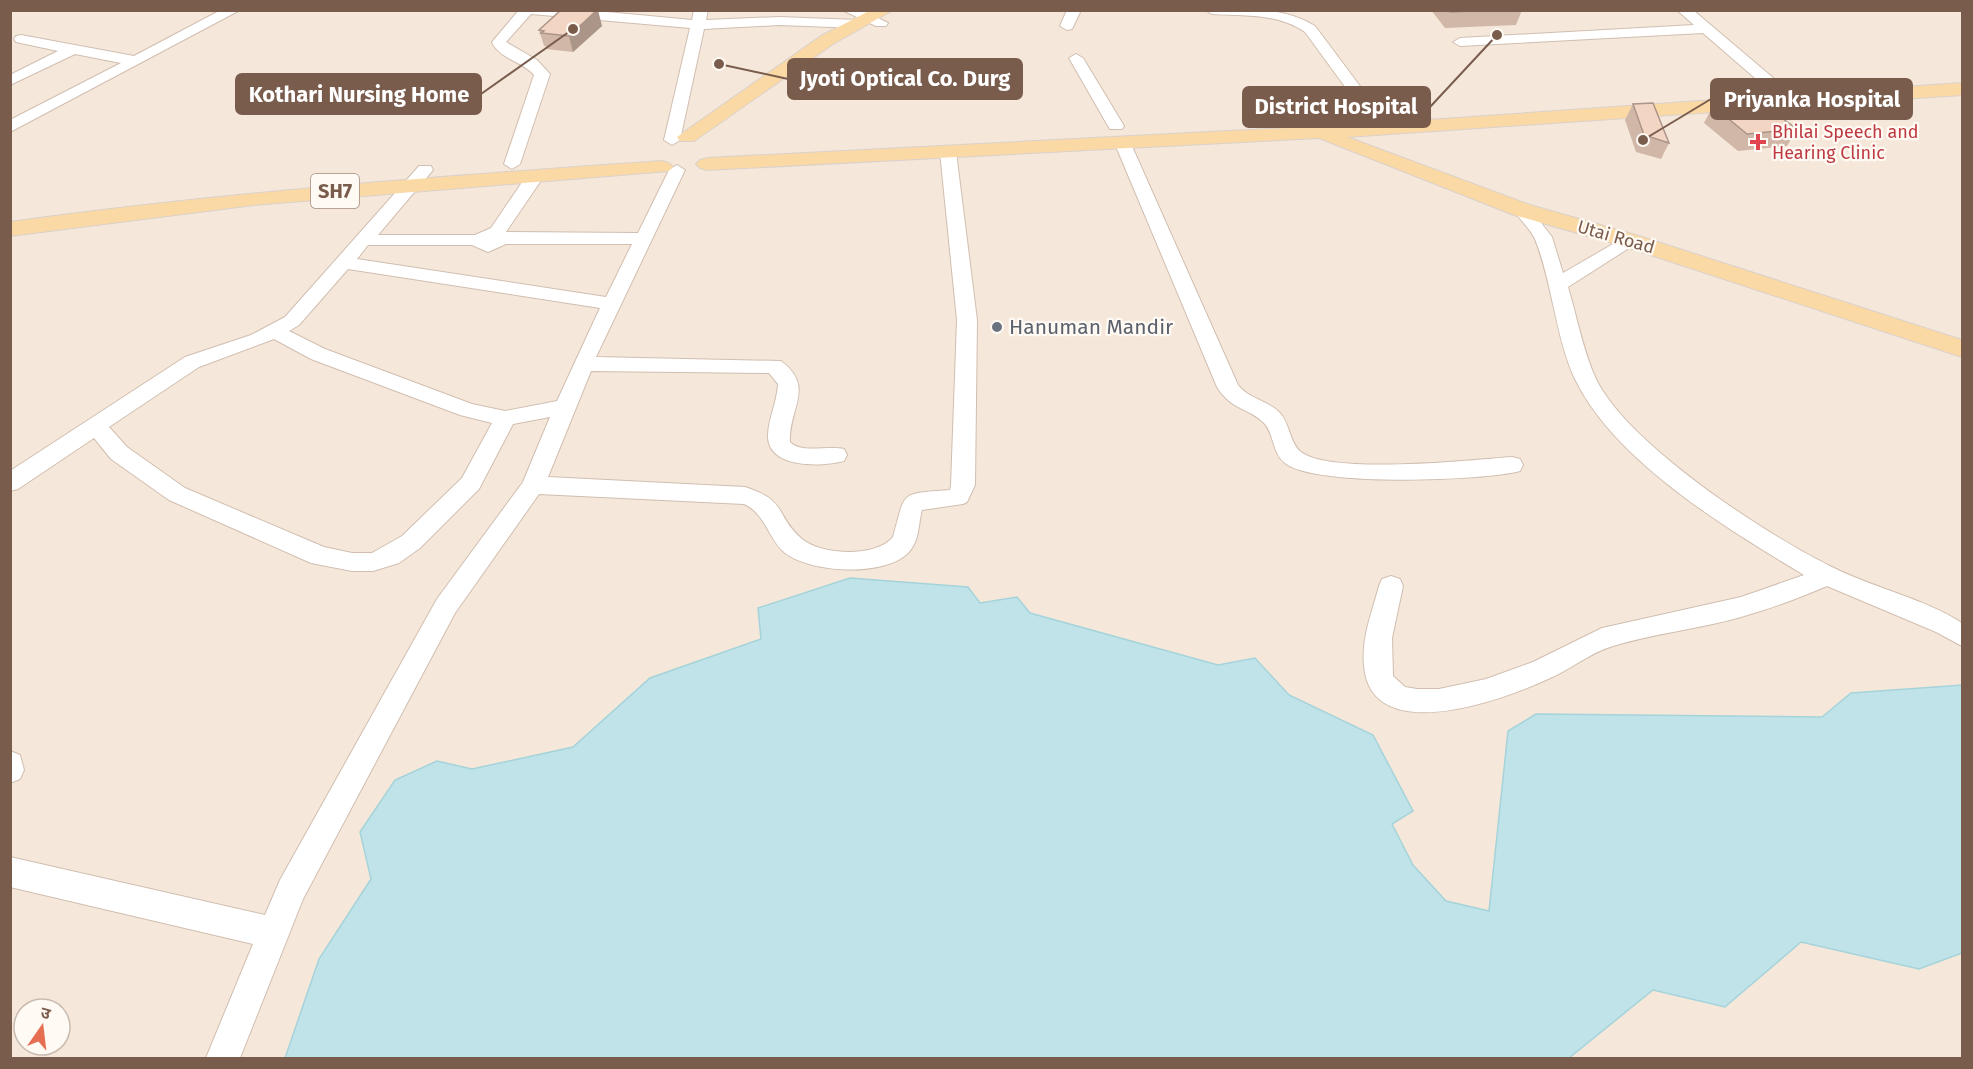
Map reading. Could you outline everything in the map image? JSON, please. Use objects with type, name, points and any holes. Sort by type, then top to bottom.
[{"type":"main road","name":"SH7","points":[[664,164],[660,146],[679,138],[801,57],[868,17],[904,10]]},
{"type":"main road","name":"SH7","points":[[419,177],[535,176],[664,164],[712,150],[813,60],[868,17]]},
{"type":"main road","points":[[679,138],[712,150],[948,152],[1273,117],[1962,74]]},
{"type":"main road","points":[[712,150],[1120,135],[1319,133],[1962,89]]},
{"type":"main road","name":"Utai Road","points":[[1273,117],[1522,210],[1631,241],[1962,348]]},
{"type":"main road","name":"SH7","points":[[10,217],[419,177],[512,164],[664,164]]},
{"type":"main road","name":"SH7","points":[[10,229],[121,206]]},
{"type":"street","points":[[10,127],[233,10]]},
{"type":"street","points":[[512,164],[542,74],[532,63],[501,47],[499,42],[526,10]]},
{"type":"street","points":[[534,10],[779,21],[868,17]]},
{"type":"street","points":[[1067,26],[1074,10]]},
{"type":"street","points":[[1212,10],[1283,15],[1300,21],[1310,29],[1373,111],[1384,129]]},
{"type":"street","points":[[1684,10],[1792,102]]},
{"type":"street","points":[[679,138],[700,18]]},
{"type":"street","points":[[1460,42],[1706,29]]},
{"type":"street","points":[[21,39],[135,61]]},
{"type":"street","points":[[10,81],[73,49]]},
{"type":"street","points":[[1076,58],[1120,135],[1201,330],[1228,387],[1241,403],[1269,415],[1294,459],[1306,466],[1347,472],[1512,465]]},
{"type":"street","points":[[533,485],[745,496],[768,505],[773,519],[794,547],[816,556],[852,561],[886,555],[900,546],[909,531],[909,517],[913,504],[918,501],[955,498],[959,496],[963,485],[967,320],[948,152]]},
{"type":"street","points":[[223,1059],[291,891],[446,606],[533,485],[583,364],[644,238],[664,164]]},
{"type":"street","points":[[462,282],[535,176]]},
{"type":"street","points":[[10,483],[192,362],[276,332],[310,302],[419,177]]},
{"type":"street","points":[[1522,210],[1543,237],[1559,284],[1585,378],[1607,415],[1677,480],[1749,530],[1827,576],[1945,625],[1962,636]]},
{"type":"street","points":[[365,240],[644,238]]},
{"type":"street","points":[[1559,284],[1631,241]]},
{"type":"street","points":[[345,263],[612,304]]},
{"type":"street","points":[[276,332],[318,354],[468,411],[505,418],[566,407]]},
{"type":"street","points":[[583,364],[774,366],[789,377],[780,432],[781,446],[784,450],[795,453],[836,455]]},
{"type":"street","points":[[96,426],[119,453],[177,494],[320,556],[352,562],[373,562],[390,556],[411,542],[471,483],[505,418]]},
{"type":"street","points":[[1391,586],[1378,643],[1380,680],[1386,690],[1396,696],[1425,702],[1462,696],[1509,683],[1611,636],[1742,606],[1827,576]]},
{"type":"street","points":[[10,764],[10,770]]},
{"type":"street","points":[[10,872],[274,933]]},
{"type":"shaded area","points":[[10,11],[1962,11],[1962,1058],[11,1058]]},
{"type":"water","points":[[850,578],[968,587],[980,603],[1017,597],[1030,613],[1218,665],[1255,658],[1289,695],[1373,735],[1413,811],[1392,824],[1413,865],[1446,901],[1489,911],[1508,731],[1536,714],[1822,717],[1851,693],[1962,685],[1962,953],[1919,969],[1801,942],[1725,1007],[1653,990],[1569,1058],[285,1058],[319,959],[371,879],[360,832],[395,780],[437,761],[472,769],[573,747],[650,678],[761,639],[758,608]]},
{"type":"building","points":[[561,10],[597,10],[569,36],[541,33],[544,31],[539,30]]},
{"type":"building","points":[[1448,10],[1501,10],[1450,12]]},
{"type":"building","points":[[1653,103],[1669,143],[1644,135],[1633,104]]},
{"type":"building","points":[[1744,103],[1756,112],[1772,111],[1797,129],[1747,134],[1713,106]]},
{"type":"place","name":"Kothari Nursing Home","points":[[573,29]]},
{"type":"place","name":"District Hospital","points":[[1497,35]]},
{"type":"place","name":"Jyoti Optical Co. Durg","points":[[719,64]]},
{"type":"place","name":"Priyanka Hospital","points":[[1643,140]]},
{"type":"place","name":"Bhilai Speech and Hearing Clinic","points":[[1758,142]]},
{"type":"place","name":"Hanuman Mandir","points":[[997,327]]}]
